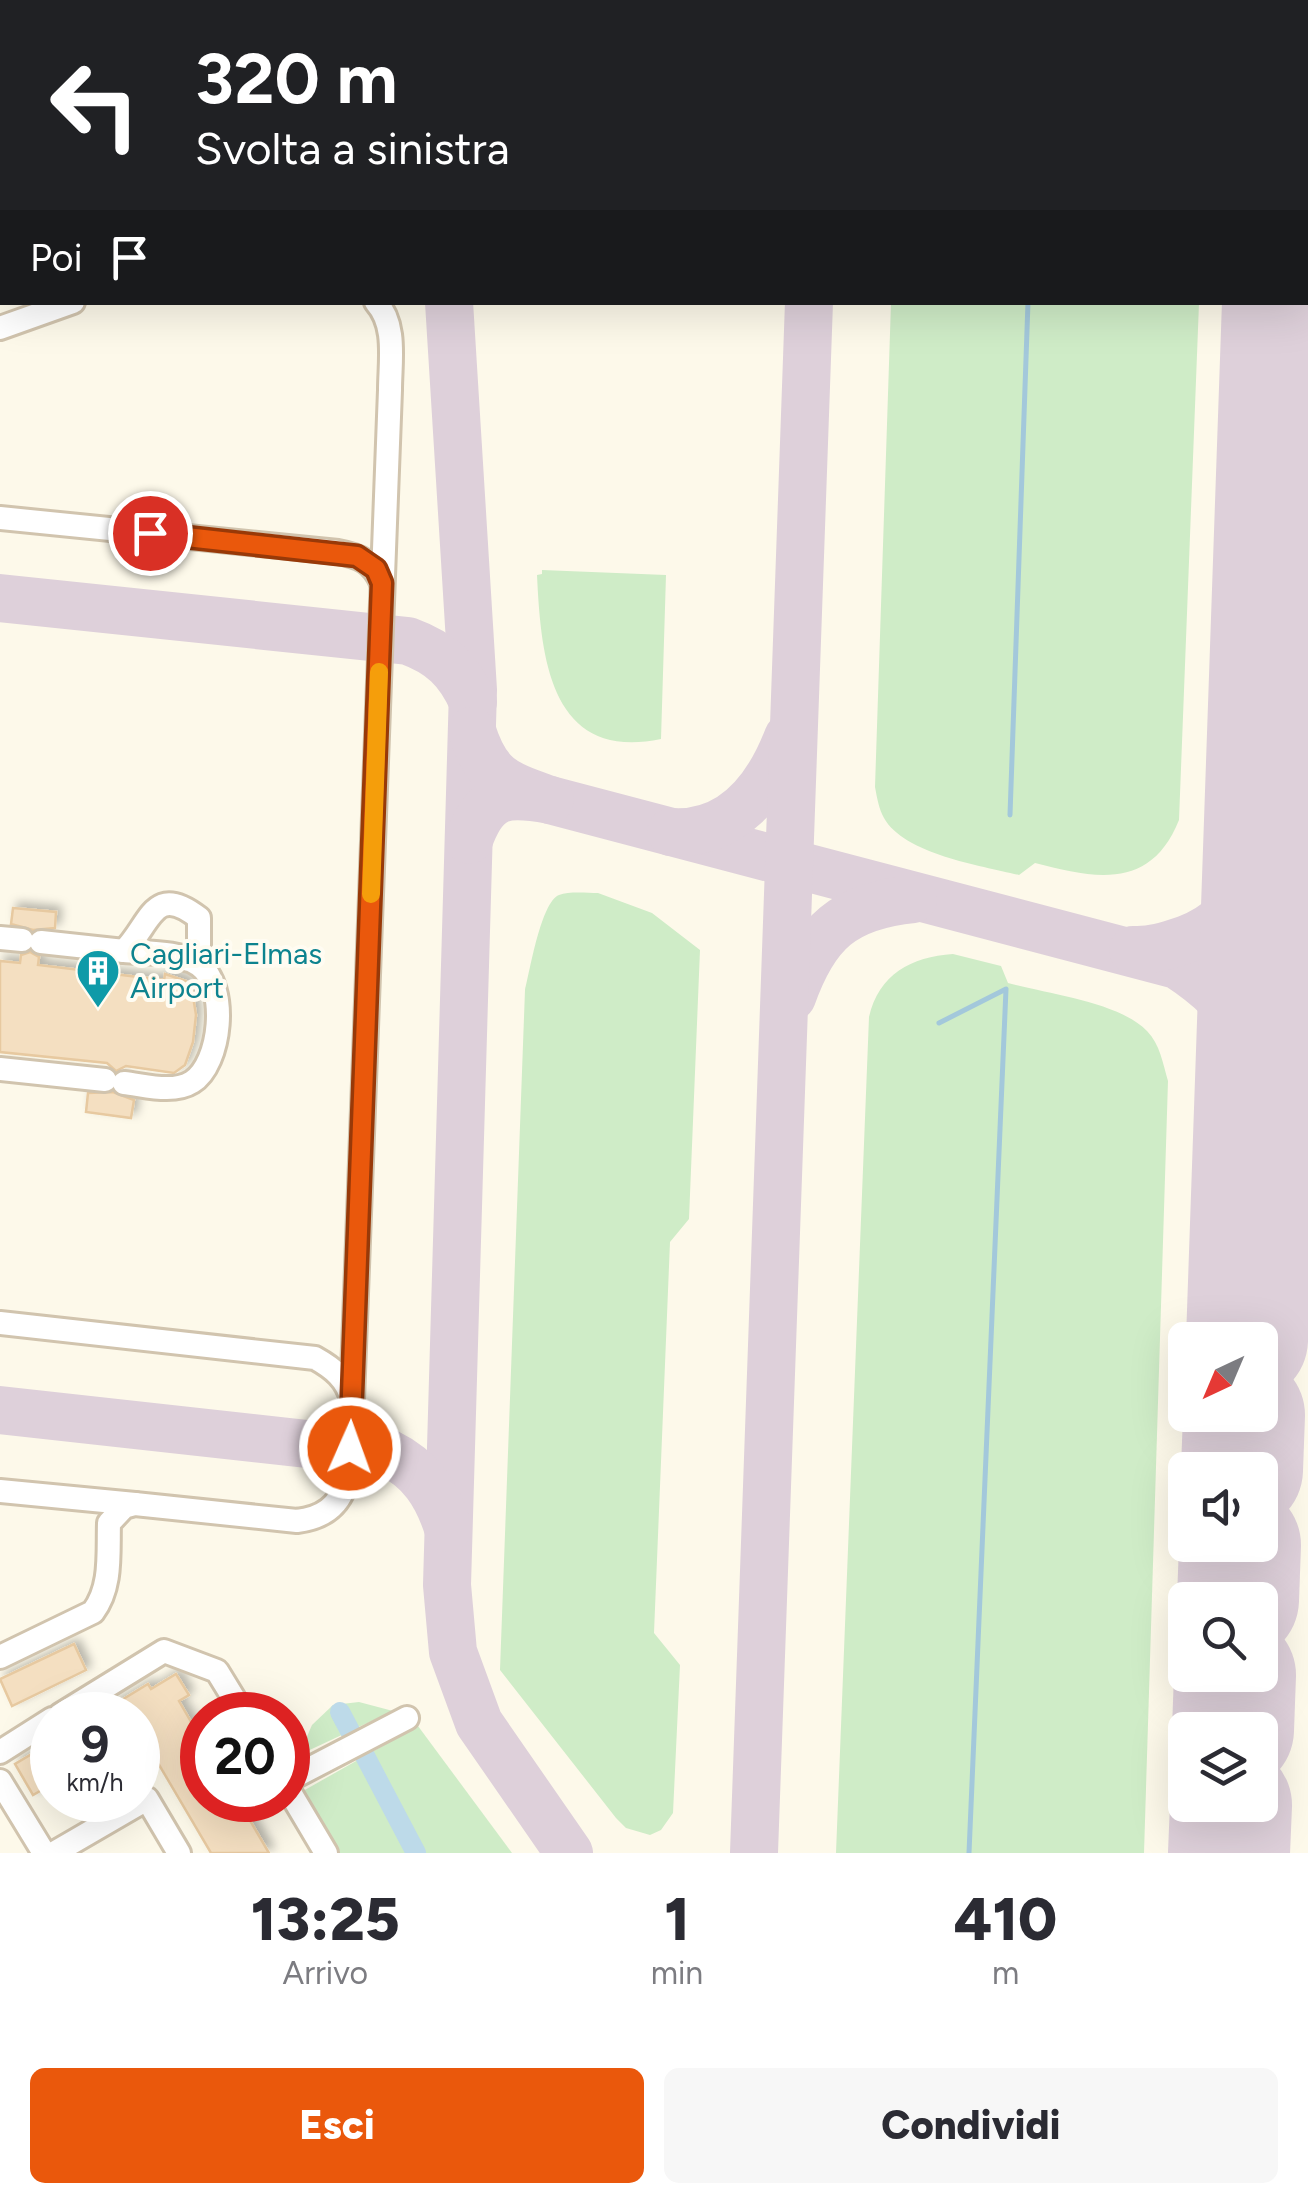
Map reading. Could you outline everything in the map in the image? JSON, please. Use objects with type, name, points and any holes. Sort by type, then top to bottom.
[{"type":"lane","points":[[0,328],[65,305]]},
{"type":"lane","points":[[0,1491],[297,1521],[323,1514],[342,1495],[352,1400],[385,524],[390,330],[388,318],[378,305]]},
{"type":"lane","points":[[0,518],[338,552],[368,562],[382,583]]},
{"type":"lane","points":[[338,552],[356,550],[385,524]]},
{"type":"lane","points":[[124,951],[155,907],[167,903],[185,907],[199,918],[199,945],[188,960]]},
{"type":"lane","points":[[0,1068],[176,1088],[189,1084],[206,1067],[213,1053],[219,994],[198,964],[21,940]]},
{"type":"lane","points":[[0,1323],[315,1358],[342,1377],[352,1400]]},
{"type":"lane","points":[[315,1358],[336,1348],[355,1323]]},
{"type":"lane","points":[[90,1500],[110,1523]]},
{"type":"lane","points":[[0,1657],[93,1612],[102,1600],[108,1579],[110,1523],[124,1507],[135,1504]]},
{"type":"lane","points":[[97,1692],[164,1651],[217,1671],[230,1692]]},
{"type":"lane","points":[[310,1769],[408,1718]]},
{"type":"lane","points":[[4,1740],[30,1729]]},
{"type":"lane","points":[[0,1781],[44,1853]]},
{"type":"lane","points":[[54,1853],[147,1799],[179,1853]]},
{"type":"lane","points":[[308,1822],[326,1853]]},
{"type":"green space","points":[[891,305],[1199,305],[1179,820],[1167,843],[1153,859],[1119,874],[1079,873],[1035,863],[1019,875],[965,863],[908,841],[882,815],[875,787]]},
{"type":"green space","points":[[542,570],[666,575],[661,739],[624,742],[595,735],[574,719],[559,697],[542,639],[537,575]]},
{"type":"green space","points":[[568,893],[598,893],[652,913],[700,950],[689,1219],[670,1242],[654,1633],[680,1665],[673,1813],[661,1830],[650,1835],[626,1828],[616,1818],[500,1670],[525,990],[542,923],[553,900]]},
{"type":"green space","points":[[953,954],[1001,966],[1008,983],[1082,1000],[1135,1021],[1155,1042],[1168,1081],[1144,1853],[836,1853],[869,1017],[880,989],[899,970],[924,959]]},
{"type":"green space","points":[[359,1702],[393,1711],[310,1750],[312,1725],[333,1705]]},
{"type":"green space","points":[[418,1726],[512,1853],[339,1853],[310,1803],[310,1787]]},
{"type":"building","points":[[13,908],[56,912],[55,928],[33,930],[11,924]]},
{"type":"building","name":"Cagliari-Elmas Airport","points":[[30,952],[39,957],[38,965],[164,980],[165,974],[186,981],[192,990],[196,1015],[185,1065],[174,1073],[126,1066],[116,1071],[107,1063],[0,1052],[0,961],[20,963],[21,955]]},
{"type":"building","points":[[113,1092],[134,1100],[131,1118],[86,1112],[88,1093]]},
{"type":"building","points":[[74,1644],[86,1670],[41,1692],[30,1692],[30,1697],[12,1706],[0,1679]]},
{"type":"building","points":[[176,1674],[187,1692],[180,1692],[179,1701],[180,1800],[160,1766],[160,1692],[135,1692],[148,1684],[151,1689]]},
{"type":"building","points":[[30,1755],[30,1790],[15,1764]]},
{"type":"building","points":[[193,1822],[251,1822],[269,1853],[211,1853]]},
{"type":"waterway","points":[[1010,815],[1028,305]]},
{"type":"waterway","points":[[939,1023],[1006,989],[969,1853]]},
{"type":"waterway","points":[[340,1712],[350,1731]]},
{"type":"waterway","points":[[365,1756],[416,1853]]},
{"type":"taxiway","points":[[449,305],[473,690],[447,1585],[453,1652],[479,1723],[569,1853]]},
{"type":"taxiway","points":[[754,1853],[809,305]]},
{"type":"taxiway","points":[[0,598],[408,641],[448,664],[473,702]]},
{"type":"taxiway","points":[[469,840],[483,813],[499,799],[521,796],[550,800],[500,778],[484,760],[472,731]]},
{"type":"taxiway","points":[[671,832],[712,826],[745,806],[770,774],[788,737]]},
{"type":"taxiway","points":[[1133,950],[1154,949],[1187,939],[1228,912],[1241,894],[1257,852],[1266,781]]},
{"type":"taxiway","points":[[550,800],[1177,965],[1220,999],[1242,1034],[1251,1075],[1254,1129]]},
{"type":"taxiway","points":[[792,997],[811,955],[835,926],[868,908],[913,899]]},
{"type":"taxiway","points":[[0,1410],[388,1453],[410,1467],[426,1484],[448,1528]]},
{"type":"runway","points":[[1248,1322],[1283,305]]},
{"type":"runway","points":[[1243,1432],[1243,1452]]},
{"type":"runway","points":[[1239,1562],[1239,1582]]},
{"type":"runway","points":[[1234,1692],[1234,1712]]},
{"type":"runway","points":[[1229,1853],[1230,1822]]},
{"type":"slow traffic","points":[[371,894],[379,672]]},
{"type":"place","name":"Cagliari-Elmas Airport","points":[[98,1009]]},
{"type":"route","points":[[150,533],[357,556],[376,569],[382,583],[350,1448]]}]
